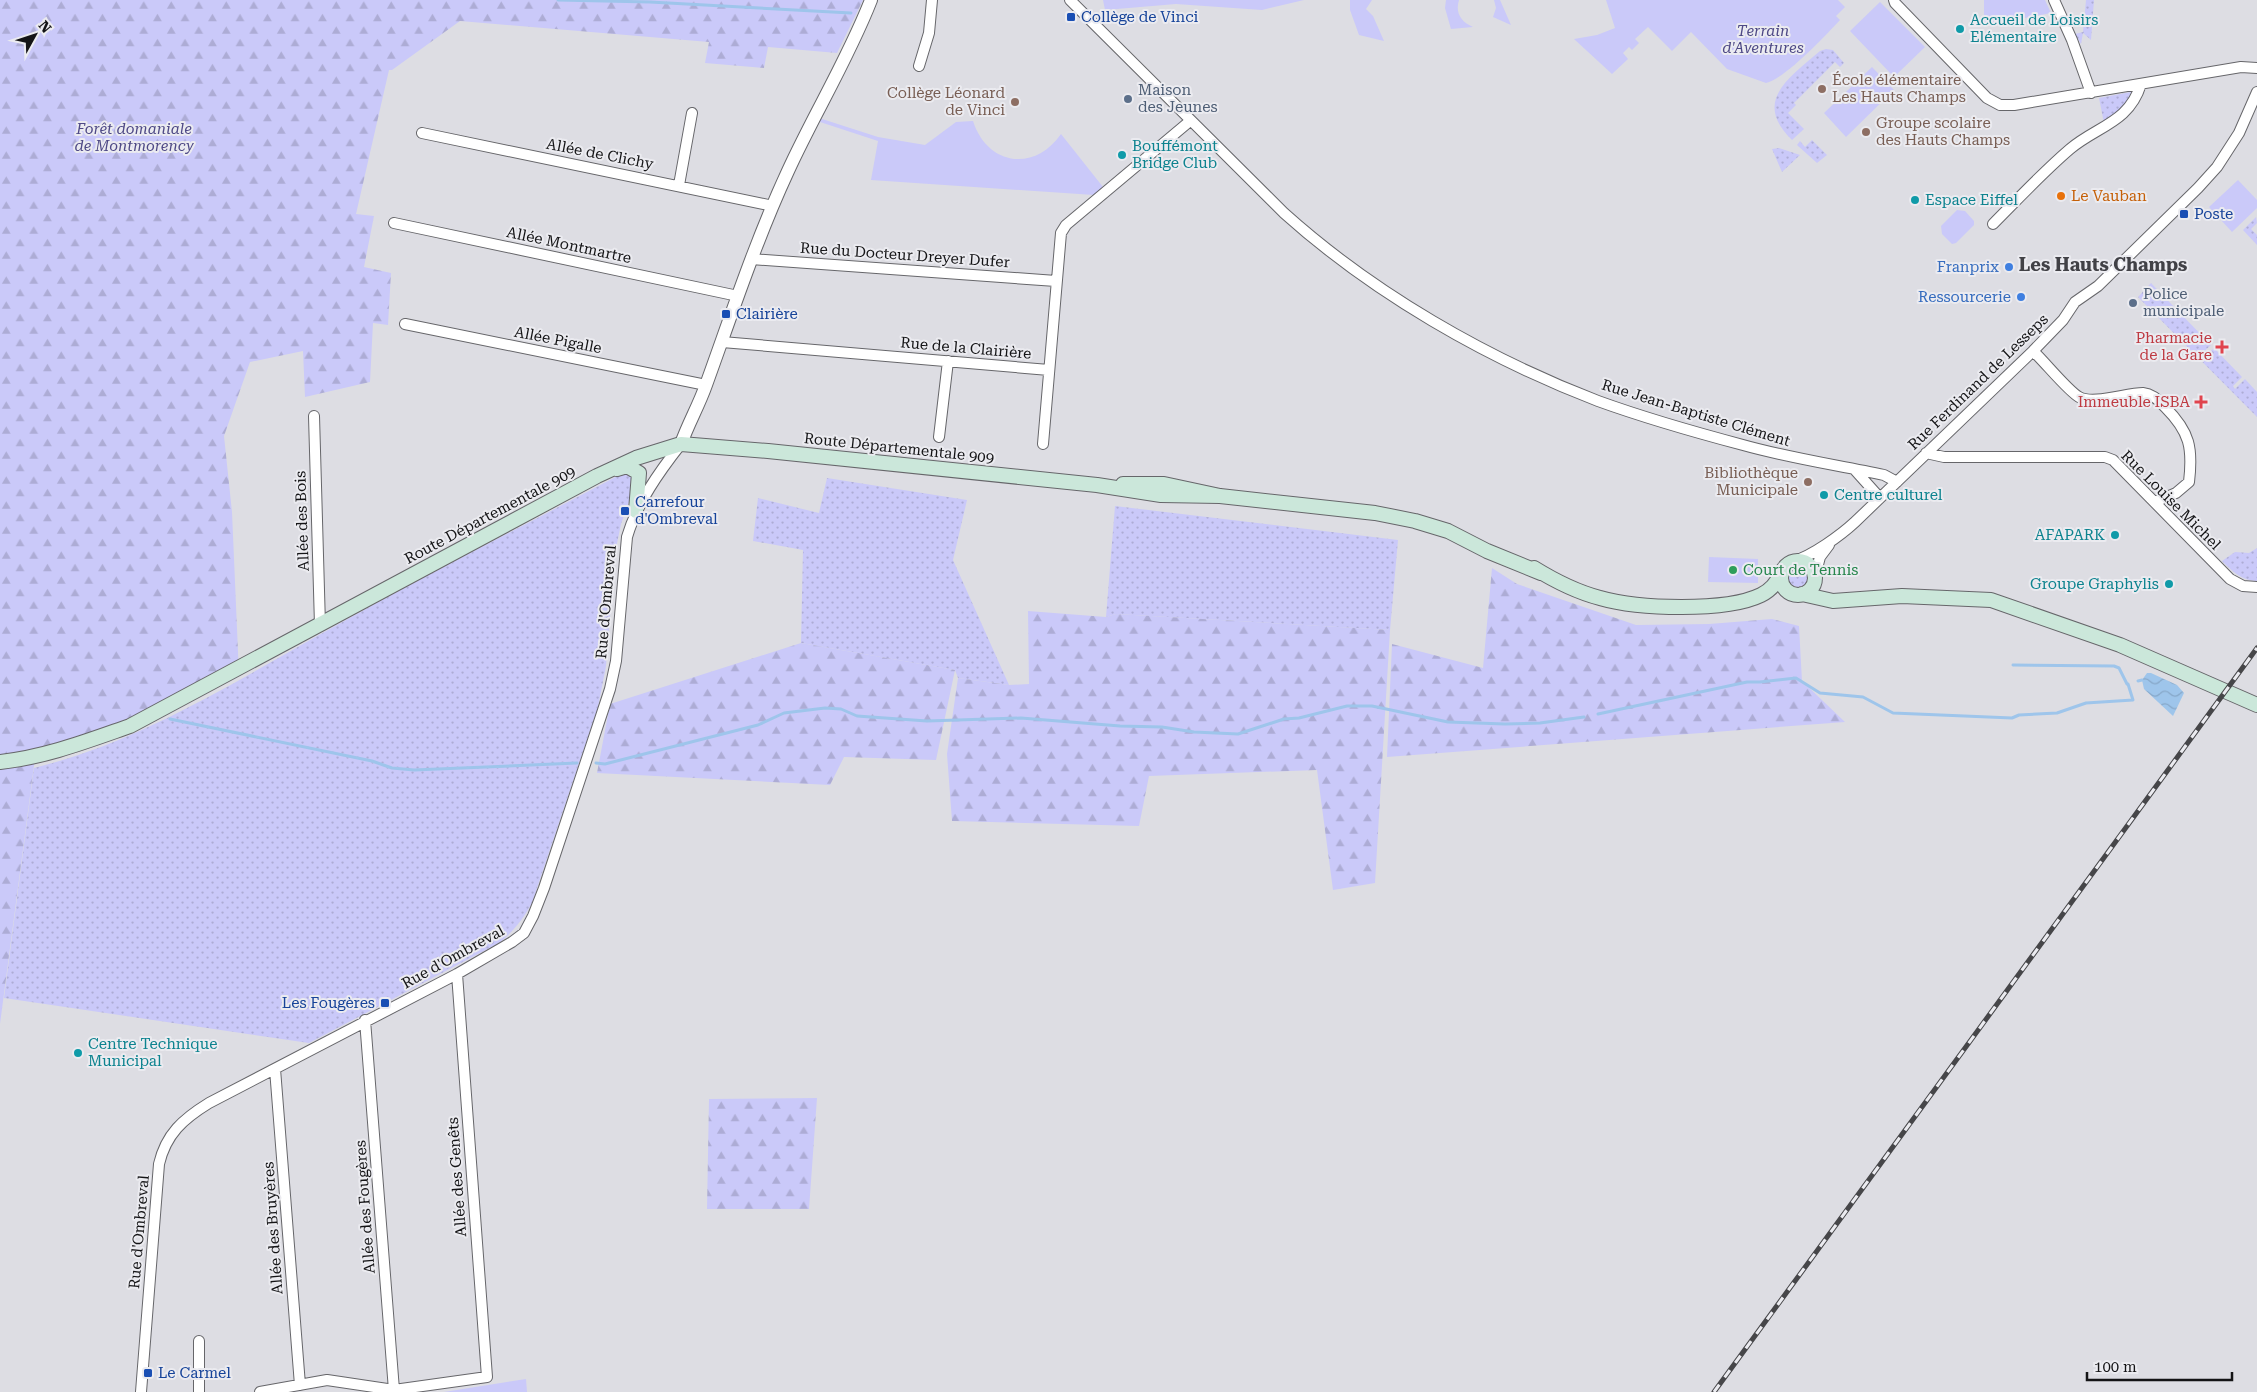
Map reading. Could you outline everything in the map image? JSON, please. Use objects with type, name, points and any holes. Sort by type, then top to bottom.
[{"type":"main road","name":"Route Départementale 909","points":[[0,762],[35,758],[57,752],[130,726],[598,476],[636,458],[681,444],[1098,485],[1161,496],[1220,496],[1374,513],[1415,521],[1448,531],[1487,551],[1546,574],[1573,589],[1614,602],[1649,607],[1711,604]]},
{"type":"main road","points":[[598,476],[627,466],[634,468],[639,473],[640,478],[636,511]]},
{"type":"main road","points":[[1711,604],[1740,602],[1763,594],[1774,586],[1788,564],[1800,560],[1808,564],[1819,586],[1828,593],[1862,599]]},
{"type":"main road","points":[[1782,573],[1783,586],[1788,592],[1825,600],[1919,596],[1974,599],[2002,603],[2120,645],[2257,705]]},
{"type":"main road","points":[[1711,604],[1747,607],[1775,597],[1799,594],[1812,588],[1815,576]]},
{"type":"main road","points":[[2220,688],[2257,697]]},
{"type":"street","points":[[681,444],[706,385],[751,259],[773,206],[812,118],[856,34],[871,0]]},
{"type":"street","points":[[919,66],[929,33],[932,0]]},
{"type":"street","name":"Rue Jean-Baptiste Clément","points":[[1070,0],[1306,234],[1360,274],[1408,306],[1464,338],[1559,385],[1639,414],[1744,446],[1884,476],[1897,482]]},
{"type":"street","points":[[1894,0],[1992,102],[2006,106],[2241,67],[2257,68]]},
{"type":"street","points":[[2054,0],[2072,40],[2091,92]]},
{"type":"street","points":[[1993,224],[2068,150],[2088,136],[2104,129],[2128,109],[2141,84]]},
{"type":"street","name":"Rue Ferdinand de Lesseps","points":[[1794,561],[1807,556],[1841,534],[1880,498],[2064,320],[2075,302],[2098,286],[2208,178],[2241,130],[2257,92]]},
{"type":"street","points":[[679,185],[692,113]]},
{"type":"street","name":"Rue de la Clairière","points":[[722,342],[1049,370],[1059,239],[1066,225],[1190,121]]},
{"type":"street","name":"Allée de Clichy","points":[[422,133],[773,206]]},
{"type":"street","name":"Allée Montmartre","points":[[394,223],[738,296]]},
{"type":"street","name":"Rue du Docteur Dreyer Dufer","points":[[751,259],[1056,281]]},
{"type":"street","name":"Allée Pigalle","points":[[405,324],[706,385]]},
{"type":"street","points":[[2033,351],[2078,396],[2084,398],[2145,393],[2154,396],[2179,421],[2186,434],[2191,464],[2187,486],[2155,502]]},
{"type":"street","points":[[939,437],[948,361]]},
{"type":"street","points":[[1043,444],[1049,370]]},
{"type":"street","name":"Allée des Bois","points":[[314,416],[320,625]]},
{"type":"street","name":"Rue Louise Michel","points":[[1938,442],[1946,451],[1965,457]]},
{"type":"street","name":"Rue d'Ombreval","points":[[141,1392],[159,1164],[162,1152],[174,1130],[189,1115],[365,1020],[457,974],[519,938],[530,922],[544,888],[610,689],[616,661],[627,537],[636,511],[664,466],[681,444]]},
{"type":"street","name":"Rue Louise Michel","points":[[1926,453],[1936,456],[2105,458],[2113,460],[2230,579],[2243,586],[2257,587]]},
{"type":"street","points":[[1854,469],[1880,498]]},
{"type":"street","points":[[1815,576],[1816,566],[1823,552],[1841,534]]},
{"type":"street","name":"Allée des Genêts","points":[[394,1390],[487,1377],[457,974]]},
{"type":"street","name":"Allée des Fougères","points":[[365,1020],[394,1390]]},
{"type":"street","name":"Allée des Bruyères","points":[[275,1069],[300,1385]]},
{"type":"street","points":[[199,1341],[199,1392]]},
{"type":"street","points":[[260,1392],[326,1380],[394,1390]]},
{"type":"green space","name":"Forêt domaniale de Montmorency","points":[[0,0],[863,0],[837,53],[768,47],[764,68],[705,63],[709,42],[460,21],[392,70],[389,70],[356,214],[374,216],[364,267],[391,273],[388,325],[373,323],[370,382],[305,397],[303,351],[250,362],[224,436],[232,512],[239,675],[35,758],[0,1024]]},
{"type":"green space","points":[[1103,0],[1304,0],[1262,10],[1176,4],[1105,10]]},
{"type":"green space","points":[[1350,0],[1372,0],[1366,9],[1373,16],[1384,41],[1359,35],[1350,10]]},
{"type":"green space","points":[[1446,0],[1459,0],[1458,9],[1462,20],[1473,27],[1451,29],[1445,8]]},
{"type":"green space","points":[[1494,0],[1500,0],[1511,25],[1493,17],[1496,8]]},
{"type":"green space","name":"Terrain d'Aventures","points":[[1606,0],[1838,0],[1845,7],[1836,16],[1840,20],[1815,46],[1784,73],[1766,83],[1727,69],[1691,32],[1672,51],[1648,27],[1635,39],[1639,43],[1632,50],[1629,47],[1623,53],[1628,59],[1612,74],[1574,39],[1597,35],[1615,28]]},
{"type":"green space","points":[[1984,0],[2045,0],[2051,13],[1984,26]]},
{"type":"green space","points":[[2086,0],[2094,0],[2091,40],[2083,33],[2081,44],[2075,34],[2083,32]]},
{"type":"green space","points":[[1880,2],[1925,47],[1894,77],[1850,31]]},
{"type":"green space","points":[[1826,49],[1833,50],[1844,63],[1840,67],[1835,62],[1794,103],[1796,105],[1788,113],[1804,129],[1792,140],[1780,126],[1775,113],[1775,102],[1779,91],[1797,71],[1820,51]]},
{"type":"green space","points":[[1872,67],[1894,90],[1846,137],[1824,113]]},
{"type":"green space","points":[[2131,92],[2124,105],[2104,123],[2099,98]]},
{"type":"green space","points":[[819,118],[878,137],[925,145],[956,122],[973,121],[980,136],[989,147],[1000,155],[1012,159],[1025,159],[1038,155],[1061,134],[1103,187],[1094,195],[871,180],[878,141],[817,121]]},
{"type":"green space","points":[[1812,140],[1827,155],[1817,163],[1797,145],[1800,141],[1805,147]]},
{"type":"green space","points":[[1779,148],[1800,155],[1782,172],[1772,149]]},
{"type":"green space","points":[[2238,180],[2257,200],[2257,208],[2232,232],[2209,207]]},
{"type":"green space","points":[[1957,210],[1965,211],[1974,221],[1974,225],[1956,243],[1952,244],[1942,234],[1941,226]]},
{"type":"green space","points":[[2256,217],[2257,223],[2251,229],[2257,235],[2257,245],[2243,230]]},
{"type":"green space","points":[[2151,283],[2211,345],[2201,354],[2205,357],[2214,348],[2242,377],[2233,386],[2235,389],[2245,379],[2257,392],[2257,417],[2138,297]]},
{"type":"green space","points":[[627,471],[632,475],[636,483],[621,524],[615,553],[606,666],[598,707],[532,903],[518,924],[499,943],[309,1043],[4,998],[34,768],[114,742],[190,707],[409,586]]},
{"type":"green space","points":[[827,478],[967,500],[953,560],[1009,685],[958,678],[955,670],[801,643],[803,550],[753,541],[758,498],[819,513]]},
{"type":"green space","points":[[1115,506],[1398,540],[1390,630],[1116,614],[1106,617]]},
{"type":"green space","points":[[2257,548],[2257,581],[2242,577],[2222,561],[2235,552],[2249,553]]},
{"type":"green space","name":"Court de Tennis","points":[[1709,557],[1758,559],[1758,583],[1708,582]]},
{"type":"green space","points":[[1798,567],[1805,570],[1808,577],[1805,584],[1798,587],[1791,584],[1788,577],[1791,570]]},
{"type":"green space","points":[[1492,568],[1517,584],[1636,625],[1709,624],[1772,619],[1799,626],[1802,681],[1845,722],[1387,757],[1392,644],[1483,668]]},
{"type":"green space","points":[[1028,611],[1106,617],[1116,614],[1390,630],[1375,883],[1333,890],[1317,770],[1149,776],[1139,826],[952,821],[947,754],[958,678],[1009,685],[1029,684]]},
{"type":"green space","points":[[801,643],[955,670],[936,760],[844,757],[830,785],[597,773],[610,704]]},
{"type":"green space","points":[[817,1098],[809,1209],[707,1209],[709,1099]]},
{"type":"green space","points":[[526,1379],[527,1392],[444,1392]]},
{"type":"water","points":[[2147,673],[2177,685],[2184,693],[2173,716],[2144,689],[2142,680]]},
{"type":"waterway","points":[[558,0],[650,2],[851,13]]},
{"type":"waterway","points":[[2013,665],[2114,666],[2119,668],[2127,684]]},
{"type":"waterway","points":[[1598,714],[1747,682],[1796,678],[1820,693],[1863,697],[1893,713],[2012,718],[2019,715],[2057,713],[2086,703],[2133,700],[2128,684]]},
{"type":"waterway","points":[[2138,681],[2142,680]]},
{"type":"waterway","points":[[596,763],[605,764],[758,725],[784,713],[825,708],[841,709],[857,716],[927,721],[1021,718],[1238,734],[1284,719],[1299,718],[1347,706],[1372,706],[1448,722],[1540,723],[1584,717]]},
{"type":"waterway","points":[[170,719],[372,761],[392,768],[414,770],[577,763]]},
{"type":"railway","points":[[1714,1392],[2257,648]]},
{"type":"place","name":"Collège de Vinci","points":[[1071,17]]},
{"type":"place","name":"Accueil de Loisirs Elémentaire","points":[[1960,29]]},
{"type":"place","name":"École élémentaire Les Hauts Champs","points":[[1822,89]]},
{"type":"place","name":"Maison des Jeunes","points":[[1128,99]]},
{"type":"place","name":"Collège Léonard de Vinci","points":[[1015,102]]},
{"type":"place","name":"Groupe scolaire des Hauts Champs","points":[[1866,132]]},
{"type":"place","name":"Bouffémont Bridge Club","points":[[1122,155]]},
{"type":"place","name":"Le Vauban","points":[[2061,196]]},
{"type":"place","name":"Espace Eiffel","points":[[1915,200]]},
{"type":"place","name":"Poste","points":[[2184,214]]},
{"type":"place","name":"Franprix","points":[[2009,267]]},
{"type":"place","name":"Ressourcerie","points":[[2021,297]]},
{"type":"place","name":"Police municipale","points":[[2133,303]]},
{"type":"place","name":"Clairière","points":[[726,314]]},
{"type":"place","name":"Pharmacie de la Gare","points":[[2222,347]]},
{"type":"place","name":"Immeuble ISBA","points":[[2201,402]]},
{"type":"place","name":"Bibliothèque Municipale","points":[[1808,482]]},
{"type":"place","name":"Centre culturel","points":[[1824,495]]},
{"type":"place","name":"Carrefour d'Ombreval","points":[[625,511]]},
{"type":"place","name":"AFAPARK","points":[[2115,535]]},
{"type":"place","name":"Court de Tennis","points":[[1733,570]]},
{"type":"place","name":"Groupe Graphylis","points":[[2169,584]]},
{"type":"place","name":"Les Fougères","points":[[385,1003]]},
{"type":"place","name":"Centre Technique Municipal","points":[[78,1053]]},
{"type":"place","name":"Le Carmel","points":[[148,1373]]},
{"type":"district","name":"Les Hauts Champs","points":[[2103,265]]}]
